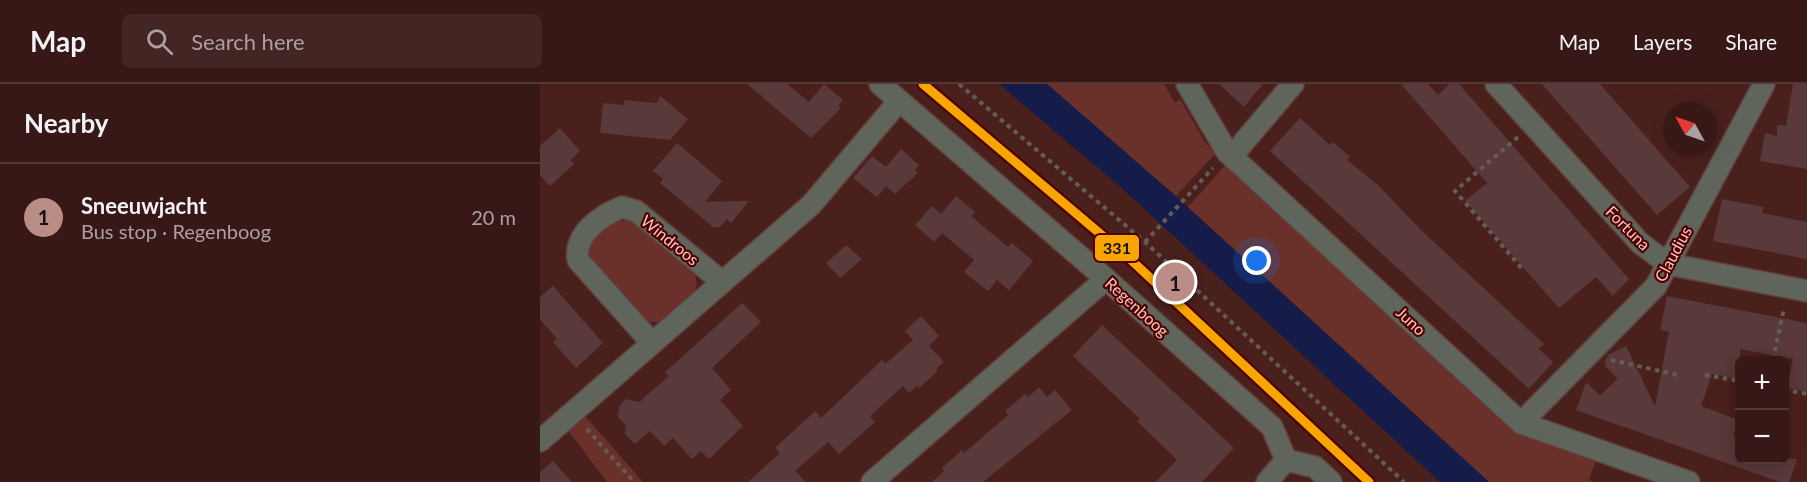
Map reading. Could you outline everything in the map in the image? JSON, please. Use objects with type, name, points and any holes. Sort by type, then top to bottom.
[{"type":"street","name":"Regenboog","points":[[880,84],[1106,279],[1272,427],[1286,460]]},
{"type":"street","name":"Juno","points":[[1187,84],[1232,156],[1521,423],[1689,482]]},
{"type":"street","points":[[1232,156],[1293,84]]},
{"type":"street","name":"Fortuna","points":[[1496,84],[1640,243],[1668,264],[1798,289]]},
{"type":"street","name":"Claudius","points":[[1521,423],[1656,286],[1764,84]]},
{"type":"street","points":[[540,441],[811,205],[899,101]]},
{"type":"street","name":"Windroos","points":[[652,343],[578,260],[576,248],[582,235],[608,213],[622,207],[636,212],[721,281]]},
{"type":"street","points":[[872,482],[1106,279]]},
{"type":"street","points":[[1267,482],[1286,460],[1315,467],[1331,482]]},
{"type":"lane","name":"Regenboog","points":[[923,84],[1130,259],[1369,482]]},
{"type":"path","points":[[959,84],[1145,242],[1404,482]]},
{"type":"path","points":[[1524,271],[1455,191],[1532,124]]},
{"type":"path","points":[[1145,242],[1199,184]]},
{"type":"path","points":[[1774,356],[1798,289]]},
{"type":"path","points":[[1590,353],[1622,364],[1678,375]]},
{"type":"path","points":[[1705,375],[1735,380]]},
{"type":"path","points":[[1789,391],[1807,394]]},
{"type":"path","points":[[573,412],[634,482]]},
{"type":"shaded area","points":[[999,84],[1047,84],[1172,193],[1489,482],[1440,482],[1124,190]]},
{"type":"shaded area","points":[[1047,84],[1164,84],[1175,103],[1180,99],[1206,144],[1216,153],[1176,196]]},
{"type":"shaded area","points":[[1226,164],[1514,430],[1596,460],[1589,480],[1595,482],[1489,482],[1188,207]]},
{"type":"shaded area","points":[[628,220],[637,224],[693,269],[696,278],[696,288],[690,298],[673,313],[657,322],[643,320],[587,253],[596,234],[607,226]]},
{"type":"shaded area","points":[[584,415],[643,482],[607,482],[568,430]]},
{"type":"building","points":[[747,84],[787,84],[809,102],[824,84],[843,100],[838,106],[841,108],[811,138]]},
{"type":"building","points":[[1219,84],[1263,84],[1244,107]]},
{"type":"building","points":[[1401,84],[1428,84],[1438,95],[1450,84],[1459,84],[1629,279],[1613,296],[1596,277],[1559,308],[1465,201],[1487,183]]},
{"type":"building","points":[[1542,84],[1600,84],[1690,187],[1657,215]]},
{"type":"building","points":[[1793,84],[1807,84],[1807,169],[1760,161],[1765,133],[1777,136],[1777,125],[1786,126]]},
{"type":"building","points":[[660,96],[688,119],[670,140],[600,133],[603,103],[624,105],[624,100],[657,103]]},
{"type":"building","points":[[1300,118],[1330,145],[1333,142],[1350,157],[1347,160],[1378,185],[1421,230],[1544,344],[1539,349],[1553,362],[1529,389],[1270,151]]},
{"type":"building","points":[[560,128],[580,151],[571,160],[574,164],[550,186],[540,175],[540,146]]},
{"type":"building","points":[[677,143],[722,181],[705,202],[749,201],[731,223],[727,219],[720,227],[713,227],[660,183],[663,179],[653,171]]},
{"type":"building","points":[[901,149],[919,165],[915,170],[918,173],[895,194],[886,186],[877,197],[853,178],[872,156],[886,167]]},
{"type":"building","points":[[956,196],[975,212],[971,216],[1008,247],[1012,243],[1033,261],[1009,290],[997,280],[988,291],[964,272],[974,260],[942,233],[934,242],[915,225],[932,206],[941,214]]},
{"type":"building","points":[[1722,199],[1764,207],[1762,213],[1807,222],[1807,259],[1713,241]]},
{"type":"building","points":[[846,245],[862,259],[840,278],[826,263]]},
{"type":"building","points":[[553,286],[603,343],[576,368],[553,342],[557,339],[540,319],[540,297]]},
{"type":"building","points":[[1667,296],[1807,323],[1807,392],[1789,388],[1793,359],[1789,356],[1740,349],[1740,356],[1735,356],[1735,378],[1712,374],[1701,406],[1735,419],[1733,436],[1735,437],[1735,464],[1789,464],[1789,459],[1797,459],[1789,482],[1780,482],[1576,410],[1586,382],[1600,395],[1618,379],[1605,366],[1605,361],[1608,355],[1626,346],[1655,406],[1669,332],[1660,330]]},
{"type":"building","points":[[742,303],[761,322],[712,368],[731,390],[720,400],[743,426],[709,459],[701,451],[692,459],[673,438],[664,446],[650,431],[635,444],[625,434],[626,426],[618,417],[619,406],[626,399],[639,402],[669,376],[665,372]]},
{"type":"building","points":[[921,316],[939,336],[929,346],[944,362],[936,369],[938,371],[919,388],[917,386],[909,393],[903,386],[870,416],[875,422],[839,454],[828,442],[795,471],[806,482],[748,482],[780,453],[775,448],[815,411],[821,418],[882,360],[885,364],[913,340],[905,331]]},
{"type":"building","points":[[1102,325],[1234,448],[1202,482],[1155,482],[1177,460],[1137,421],[1140,419],[1073,356]]},
{"type":"building","points":[[1039,387],[1047,397],[1055,390],[1072,410],[983,482],[932,482],[944,471],[942,468],[962,450],[964,453],[1008,415],[1005,411],[1025,394],[1028,397]]},
{"type":"building","points":[[553,461],[572,482],[540,482],[540,472]]},
{"type":"transit line","name":"331","points":[[923,84],[1130,259],[1369,482]]},
{"type":"place","name":"Sneeuwjacht","points":[[1175,282]]}]
